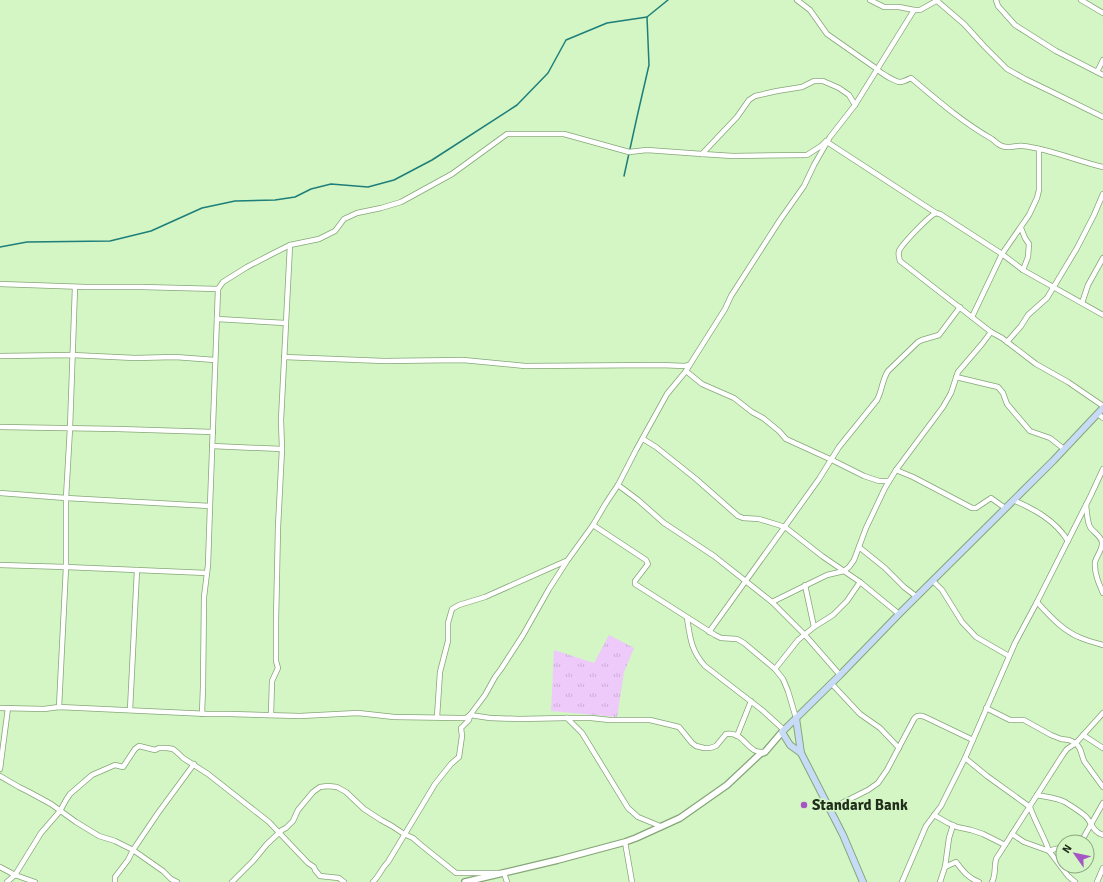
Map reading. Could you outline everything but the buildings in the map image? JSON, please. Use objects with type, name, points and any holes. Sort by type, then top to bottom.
[{"type":"main road","points":[[801,753],[790,746],[783,731],[899,614],[934,581],[1004,508],[1064,449],[1101,416],[1103,407]]},
{"type":"main road","points":[[796,718],[801,753],[830,809],[863,882]]},
{"type":"street","points":[[797,0],[810,10],[827,34],[877,69],[880,73],[896,82],[904,82],[911,78],[941,104],[977,131],[1003,147],[1016,145],[1024,146],[1060,154],[1084,163],[1103,167]]},
{"type":"street","points":[[870,0],[884,7],[899,7],[914,10],[920,10],[937,0],[964,24],[1007,69],[1024,79],[1103,117]]},
{"type":"street","points":[[996,0],[998,6],[1015,25],[1056,51],[1103,75]]},
{"type":"street","points":[[1080,0],[1103,13]]},
{"type":"street","points":[[373,882],[388,862],[435,784],[451,764],[459,757],[462,736],[461,729],[469,720],[470,715],[485,695],[567,561],[593,526],[618,485],[667,394],[686,371],[780,220],[804,186],[829,139],[855,105],[914,10]]},
{"type":"street","points":[[1097,72],[1103,60]]},
{"type":"street","points":[[702,154],[737,117],[749,100],[755,96],[807,86],[814,81],[818,81],[839,88],[849,95],[855,105]]},
{"type":"street","points":[[202,714],[204,597],[207,573],[210,506],[216,319],[218,290],[223,282],[247,267],[290,245],[319,239],[335,231],[344,219],[357,213],[401,202],[452,174],[507,134],[564,134],[629,152],[646,150],[753,156],[807,155],[829,139]]},
{"type":"street","points":[[829,139],[936,213],[940,214],[1002,254],[1023,270],[1103,315]]},
{"type":"street","points":[[972,317],[1002,254],[1021,228],[1037,198],[1039,190],[1039,149]]},
{"type":"street","points":[[1007,342],[1021,326],[1028,315],[1047,298],[1080,242],[1103,194]]},
{"type":"street","points":[[936,213],[933,214],[899,250],[898,255],[900,261],[991,332],[1036,364],[1068,382],[1103,407]]},
{"type":"street","points":[[1021,228],[1029,244],[1028,257],[1023,270]]},
{"type":"street","points":[[271,715],[272,681],[278,668],[276,661],[276,622],[278,527],[282,449],[281,420],[290,245]]},
{"type":"street","points":[[1082,304],[1088,285],[1103,258]]},
{"type":"street","points":[[0,284],[218,290]]},
{"type":"street","points":[[59,707],[66,567],[66,498],[75,287]]},
{"type":"street","points":[[709,632],[819,479],[847,436],[877,400],[885,376],[892,367],[918,342],[939,335],[960,307]]},
{"type":"street","points":[[216,319],[286,323]]},
{"type":"street","points":[[772,602],[827,574],[844,571],[849,567],[854,560],[871,517],[896,470],[946,402],[951,393],[958,372],[991,332]]},
{"type":"street","points":[[0,356],[72,354],[135,358],[175,357],[215,360]]},
{"type":"street","points":[[284,357],[384,361],[463,360],[525,366],[685,366],[690,364]]},
{"type":"street","points":[[686,371],[702,384],[734,398],[752,412],[763,418],[786,439],[864,476],[879,481],[889,482]]},
{"type":"street","points":[[956,377],[998,387],[1003,393],[1007,404],[1030,430],[1050,438],[1064,449]]},
{"type":"street","points":[[0,427],[213,432]]},
{"type":"street","points":[[643,439],[656,447],[696,478],[738,516],[743,518],[760,519],[785,526],[822,556],[860,582],[899,614]]},
{"type":"street","points":[[212,446],[282,449]]},
{"type":"street","points":[[902,882],[926,826],[941,806],[965,758],[1015,643],[1086,506],[1103,469]]},
{"type":"street","points":[[896,470],[913,477],[972,508],[976,508],[991,498],[1004,508]]},
{"type":"street","points":[[618,485],[664,523],[714,556],[772,602],[805,635],[840,675]]},
{"type":"street","points":[[0,493],[210,506]]},
{"type":"street","points":[[1013,500],[1031,508],[1043,516],[1061,530],[1068,541]]},
{"type":"street","points":[[1086,506],[1089,525],[1091,529],[1102,539],[1101,549],[1095,562],[1095,569],[1103,593]]},
{"type":"street","points":[[593,526],[646,560],[648,564],[635,581],[636,584],[709,632],[721,638],[737,639],[744,643],[775,669],[783,679],[796,718]]},
{"type":"street","points":[[859,547],[917,597]]},
{"type":"street","points":[[437,717],[440,672],[448,641],[448,623],[452,609],[486,597],[567,561]]},
{"type":"street","points":[[0,565],[207,573]]},
{"type":"street","points":[[130,710],[137,570]]},
{"type":"street","points":[[934,581],[942,590],[962,622],[976,637],[1009,656]]},
{"type":"street","points":[[775,669],[793,646],[814,627],[833,615],[847,601],[860,582]]},
{"type":"street","points":[[805,585],[814,627]]},
{"type":"street","points":[[1037,602],[1052,618],[1070,632],[1103,645]]},
{"type":"street","points":[[465,882],[558,860],[625,842],[680,818],[736,778],[760,754],[765,752],[783,731],[773,719],[698,659],[693,650],[690,639],[688,618]]},
{"type":"street","points":[[831,683],[860,714],[880,728],[899,748]]},
{"type":"street","points":[[737,736],[751,701]]},
{"type":"street","points":[[0,708],[44,709],[59,707],[202,714],[300,716],[358,713],[394,717],[466,718],[470,715],[490,718],[530,720],[591,718],[610,720],[650,720],[679,727],[696,746],[710,748],[716,746],[726,734],[732,734],[741,738],[755,751],[765,752]]},
{"type":"street","points":[[0,769],[8,708]]},
{"type":"street","points":[[986,708],[1010,720],[1024,720],[1051,735],[1076,743],[1084,760],[1103,787]]},
{"type":"street","points":[[992,882],[995,875],[996,859],[1062,756],[1103,713]]},
{"type":"street","points":[[830,809],[868,790],[878,783],[887,770],[917,716],[920,715],[925,717],[973,740]]},
{"type":"street","points":[[567,718],[582,733],[628,808],[638,817],[660,826]]},
{"type":"street","points":[[1083,735],[1103,748]]},
{"type":"street","points":[[7,882],[15,876],[41,834],[60,811],[66,800],[92,775],[115,765],[124,767],[135,749],[139,746],[155,750],[159,748],[173,749],[269,822],[309,864],[314,867],[320,876],[339,878],[344,882]]},
{"type":"street","points":[[965,758],[1030,807],[1045,839],[1048,851],[1068,876],[1075,882]]},
{"type":"street","points":[[115,882],[116,877],[133,850],[194,764]]},
{"type":"street","points":[[0,776],[51,804],[100,836],[115,841],[133,850],[177,882]]},
{"type":"street","points":[[232,882],[258,857],[282,830],[293,821],[298,810],[313,792],[320,787],[328,786],[337,787],[346,792],[364,808],[404,834],[413,838],[456,873],[504,873]]},
{"type":"street","points":[[1037,795],[1065,802],[1084,815],[1096,831],[1103,835]]},
{"type":"street","points":[[1085,834],[1103,803]]},
{"type":"street","points":[[934,815],[953,826],[983,834],[1005,846]]},
{"type":"street","points":[[940,882],[945,867],[949,838],[953,826]]},
{"type":"street","points":[[1012,834],[1024,842],[1048,851],[1055,849]]},
{"type":"street","points":[[625,842],[632,882]]},
{"type":"street","points":[[945,867],[956,862],[972,880],[979,882]]},
{"type":"street","points":[[0,867],[15,876],[35,882]]},
{"type":"street","points":[[1097,882],[1103,868]]},
{"type":"street","points":[[504,873],[507,882]]},
{"type":"green space","points":[[609,635],[634,648],[624,672],[617,717],[551,711],[554,650],[594,663]]},
{"type":"waterway","points":[[0,247],[27,242],[110,241],[151,231],[202,208],[235,201],[275,200],[295,197],[311,189],[331,184],[368,187],[394,180],[432,160],[517,105],[548,73],[566,40],[607,23],[647,17],[668,0]]},
{"type":"waterway","points":[[624,176],[649,65],[647,17]]},
{"type":"place","name":"Standard Bank","points":[[804,805]]}]
